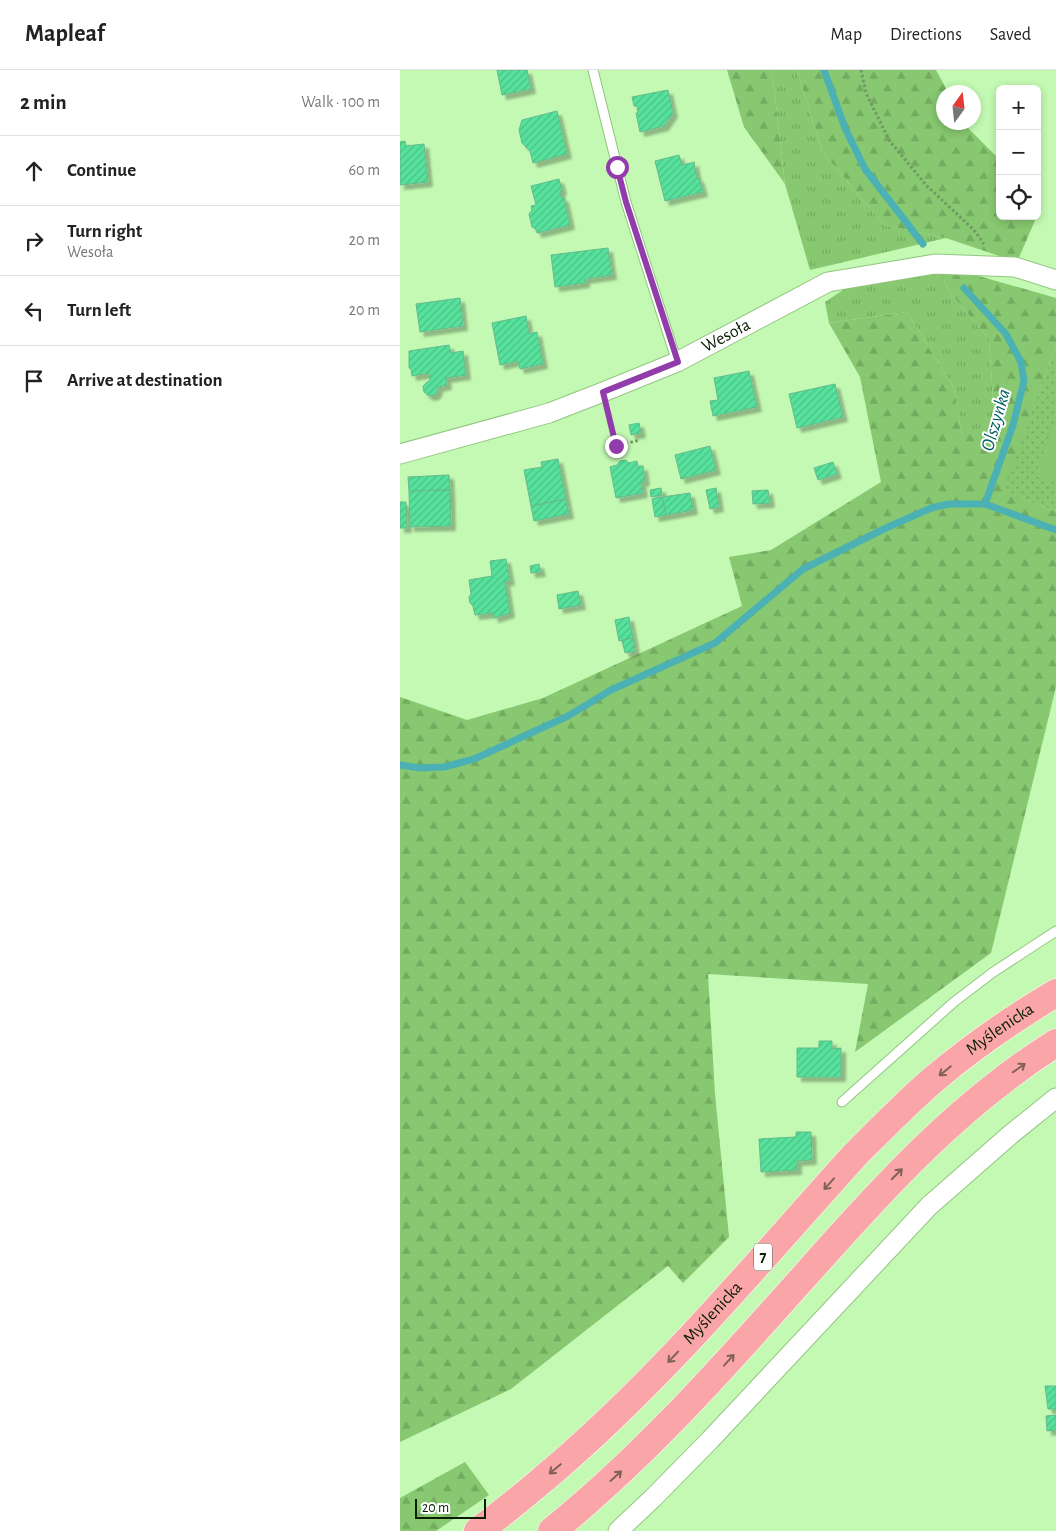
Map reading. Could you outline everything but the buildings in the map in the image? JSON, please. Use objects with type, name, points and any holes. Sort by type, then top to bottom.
[{"type":"highway","name":"Myślenicka","points":[[478,1531],[520,1499],[578,1449],[639,1392],[854,1156],[892,1118],[954,1063],[1007,1024],[1056,993]]},
{"type":"highway","points":[[552,1531],[623,1470],[668,1426],[913,1158],[977,1100],[1056,1043]]},
{"type":"street","name":"Wesoła","points":[[400,454],[549,413],[678,362],[828,282],[935,264],[1015,267],[1056,280]]},
{"type":"street","points":[[618,1531],[710,1440],[929,1206],[1010,1135],[1056,1098]]},
{"type":"lane","points":[[593,70],[626,202],[678,362]]},
{"type":"lane","points":[[842,1102],[954,1002],[992,973],[1056,931]]},
{"type":"path","points":[[861,70],[866,93],[889,140],[926,185],[974,230],[989,252],[988,266]]},
{"type":"path","points":[[603,392],[616,446],[640,440]]},
{"type":"green space","points":[[727,70],[772,70],[785,184],[744,127]]},
{"type":"green space","points":[[772,70],[797,70],[822,151],[884,225],[946,238],[810,270],[785,184]]},
{"type":"green space","points":[[797,70],[936,70],[944,85],[936,85],[936,130],[970,130],[996,156],[996,220],[1035,220],[1017,262],[946,238],[884,225],[822,151]]},
{"type":"green space","points":[[942,272],[947,289],[989,339],[995,429],[962,437],[954,388],[907,312],[829,323],[825,302],[846,288]]},
{"type":"green space","points":[[942,272],[972,274],[1056,298],[1056,345],[1004,492],[1056,511],[1056,687],[991,953],[855,1052],[868,984],[708,974],[715,1094],[729,1237],[683,1283],[668,1266],[511,1389],[400,1442],[400,697],[467,720],[543,698],[742,606],[729,557],[771,550],[881,482],[860,377],[829,323],[907,312],[954,388],[962,436],[995,429],[989,339],[947,289]]},
{"type":"green space","points":[[1056,345],[1056,511],[1003,492]]},
{"type":"green space","points":[[1056,418],[1056,483],[1035,476]]},
{"type":"green space","points":[[465,1462],[489,1495],[436,1531],[400,1531],[400,1498]]},
{"type":"waterway","name":"Olszynka","points":[[824,70],[845,128],[865,169],[923,244]]},
{"type":"waterway","name":"Olszynka","points":[[964,288],[1006,334],[1021,362],[1024,381],[1013,425],[985,504]]},
{"type":"waterway","points":[[400,765],[420,768],[444,767],[474,759],[568,716],[611,690],[715,643],[803,569],[931,508],[949,504],[985,504],[1056,530]]},
{"type":"route","points":[[616,446],[603,392],[678,362],[626,202],[617,167]]}]
